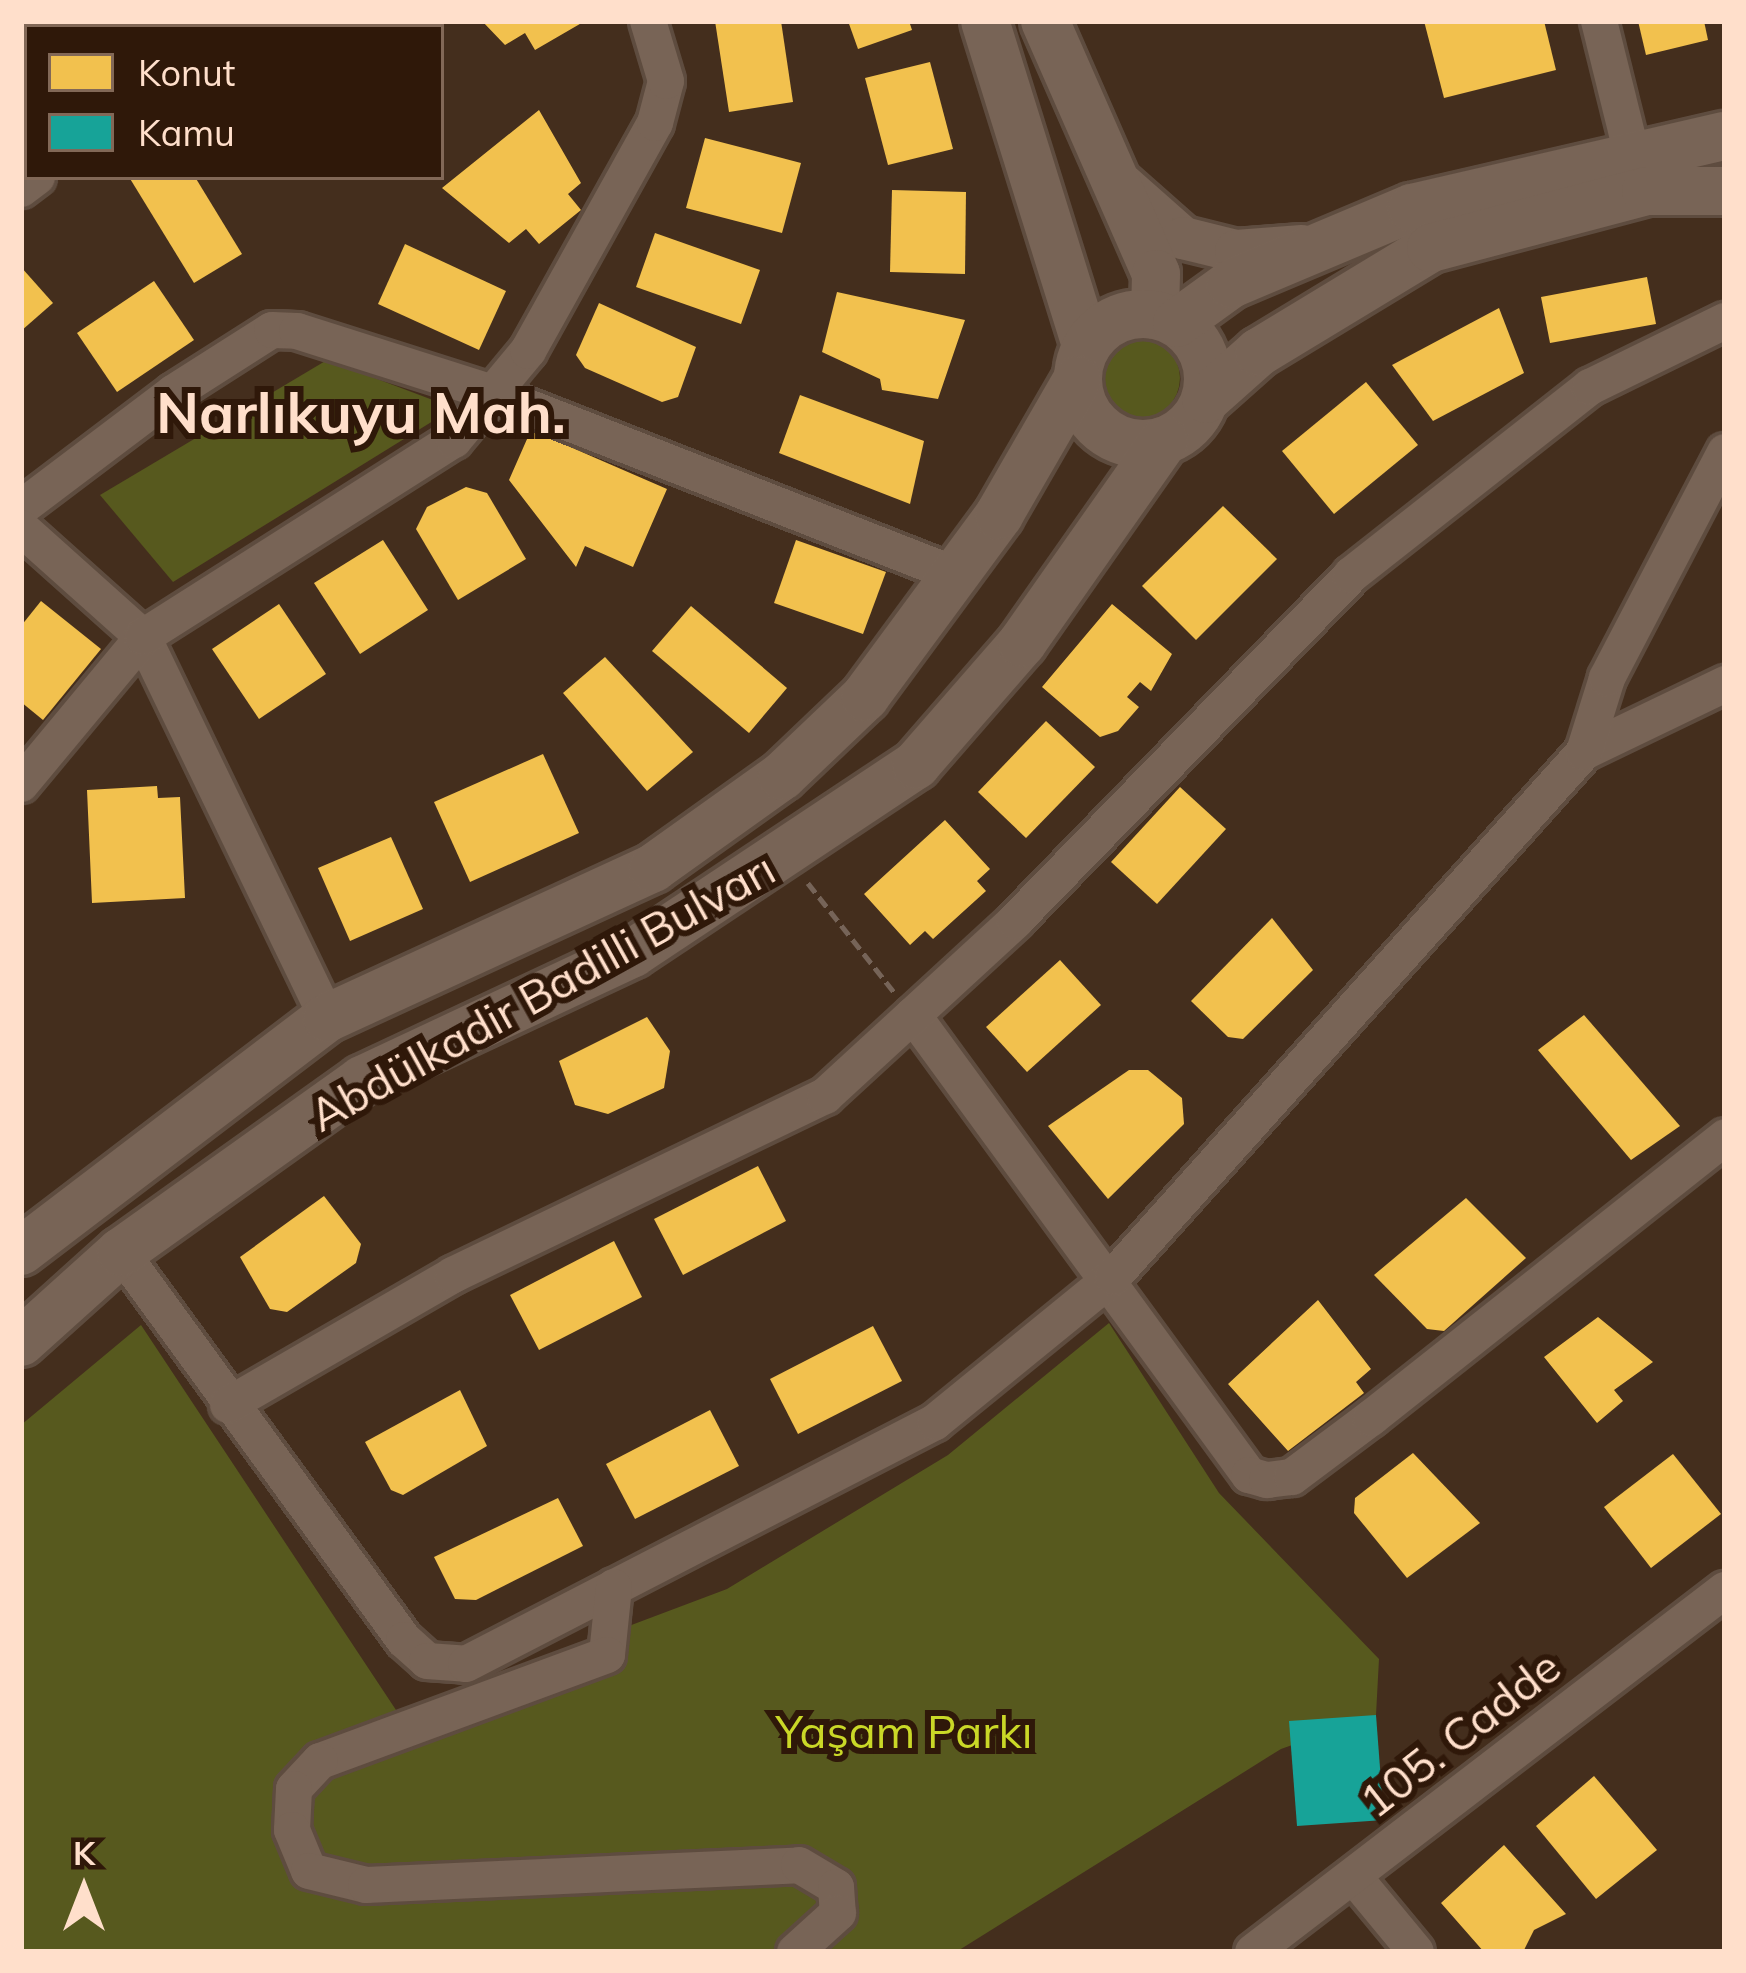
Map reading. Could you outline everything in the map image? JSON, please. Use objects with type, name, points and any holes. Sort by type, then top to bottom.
[{"type":"main road","points":[[985,21],[1105,433],[1164,441],[1259,352],[1431,248],[1646,191],[1725,191]]},
{"type":"main road","points":[[1045,21],[1156,274],[1166,319],[1201,348],[1206,399]]},
{"type":"main road","points":[[1082,363],[1123,316],[1166,319],[1231,284],[1412,208],[1631,150],[1725,136]]},
{"type":"main road","name":"Abdülkadir Badilli Bulvarı","points":[[21,1251],[327,1018],[653,868],[764,790],[865,697],[954,574],[1082,363]]},
{"type":"main road","name":"Abdülkadir Badilli Bulvarı","points":[[21,1342],[121,1252],[362,1080],[633,952],[788,858],[916,765],[1022,643],[1164,441]]},
{"type":"street","points":[[21,784],[143,637],[454,440],[492,393],[656,123],[666,80],[648,21]]},
{"type":"street","points":[[1599,21],[1631,150]]},
{"type":"street","points":[[1110,173],[1183,238],[1236,251],[1333,243]]},
{"type":"street","points":[[228,1405],[453,1275],[825,1096],[913,1015],[1352,575],[1590,387],[1725,320]]},
{"type":"street","points":[[21,508],[272,330],[492,393],[954,574]]},
{"type":"street","points":[[1584,752],[1607,678],[1725,452]]},
{"type":"street","points":[[21,528],[143,637],[327,1018]]},
{"type":"street","points":[[121,1252],[228,1405],[427,1661],[466,1664],[935,1421],[1113,1277],[1584,752],[1725,684]]},
{"type":"street","points":[[913,1015],[1113,1277],[1249,1475],[1292,1477],[1725,1136]]},
{"type":"street","points":[[614,1587],[608,1655],[320,1761],[294,1789],[292,1830],[309,1871],[366,1885],[800,1865],[836,1886],[838,1913],[795,1952]]},
{"type":"street","name":"105. Cadde","points":[[1252,1952],[1725,1590]]},
{"type":"street","points":[[1354,1877],[1416,1952]]},
{"type":"path","points":[[788,858],[913,1015]]},
{"type":"green space","points":[[1139,337],[1168,349],[1180,378],[1168,407],[1139,419],[1110,407],[1098,378],[1110,349]]},
{"type":"green space","points":[[327,360],[454,408],[173,582],[100,495]]},
{"type":"green space","name":"Yaşam Parkı","points":[[1109,1323],[1219,1493],[1379,1659],[1376,1715],[1281,1749],[956,1952],[21,1952],[21,1425],[141,1325],[398,1713],[727,1589],[948,1455]]},
{"type":"building: Konut","points":[[482,21],[585,21],[535,50],[525,33],[505,45]]},
{"type":"building: Konut","points":[[715,21],[781,21],[793,102],[729,112]]},
{"type":"building: Konut","points":[[848,21],[909,21],[912,30],[858,49]]},
{"type":"building: Konut","points":[[1424,21],[1544,21],[1556,70],[1444,98]]},
{"type":"building: Konut","points":[[1638,21],[1704,21],[1708,40],[1646,55]]},
{"type":"building: Konut","points":[[930,62],[953,149],[888,165],[865,78]]},
{"type":"building: Konut","points":[[539,110],[581,183],[568,194],[581,210],[539,244],[526,229],[509,243],[442,188]]},
{"type":"building: Konut","points":[[705,138],[801,163],[782,233],[686,208]]},
{"type":"building: Konut","points":[[131,180],[197,180],[242,254],[194,283]]},
{"type":"building: Konut","points":[[892,190],[966,192],[965,274],[890,272]]},
{"type":"building: Konut","points":[[655,233],[760,270],[741,324],[636,287]]},
{"type":"building: Konut","points":[[405,244],[506,291],[479,350],[378,304]]},
{"type":"building: Konut","points":[[21,267],[53,303],[21,331]]},
{"type":"building: Konut","points":[[1647,277],[1656,324],[1550,343],[1541,297]]},
{"type":"building: Konut","points":[[154,281],[194,340],[117,392],[77,333]]},
{"type":"building: Konut","points":[[837,292],[965,320],[938,399],[882,390],[880,379],[822,352]]},
{"type":"building: Konut","points":[[599,303],[696,347],[678,397],[662,402],[585,368],[576,355]]},
{"type":"building: Konut","points":[[1499,308],[1524,373],[1433,421],[1392,365]]},
{"type":"building: Konut","points":[[1366,382],[1418,445],[1334,514],[1282,451]]},
{"type":"building: Konut","points":[[800,395],[924,441],[910,504],[779,453]]},
{"type":"building: Konut","points":[[531,430],[667,489],[633,567],[585,546],[576,567],[509,480]]},
{"type":"building: Konut","points":[[466,487],[487,493],[526,559],[458,600],[416,529],[427,507]]},
{"type":"building: Konut","points":[[1223,506],[1277,559],[1196,640],[1142,586]]},
{"type":"building: Konut","points":[[383,540],[428,610],[360,654],[314,583]]},
{"type":"building: Konut","points":[[796,540],[886,572],[863,634],[774,603]]},
{"type":"building: Konut","points":[[41,601],[101,649],[43,720],[21,702],[21,626]]},
{"type":"building: Konut","points":[[279,604],[326,674],[259,719],[212,649]]},
{"type":"building: Konut","points":[[1112,604],[1172,654],[1151,691],[1140,682],[1127,697],[1139,707],[1118,731],[1100,737],[1042,687]]},
{"type":"building: Konut","points":[[691,606],[787,688],[749,733],[652,651]]},
{"type":"building: Konut","points":[[605,657],[693,752],[647,791],[563,693]]},
{"type":"building: Konut","points":[[1046,721],[1095,767],[1026,838],[978,792]]},
{"type":"building: Konut","points":[[543,754],[579,833],[470,882],[434,802]]},
{"type":"building: Konut","points":[[157,786],[158,798],[180,797],[185,898],[92,903],[87,790]]},
{"type":"building: Konut","points":[[1180,787],[1226,829],[1157,904],[1111,862]]},
{"type":"building: Konut","points":[[945,820],[990,869],[977,881],[986,891],[933,939],[925,931],[910,945],[864,894]]},
{"type":"building: Konut","points":[[391,837],[423,909],[350,941],[318,868]]},
{"type":"building: Konut","points":[[1272,918],[1313,970],[1243,1039],[1228,1037],[1191,1001]]},
{"type":"building: Konut","points":[[1060,960],[1101,1005],[1027,1072],[986,1027]]},
{"type":"building: Konut","points":[[1584,1015],[1680,1126],[1631,1160],[1538,1050]]},
{"type":"building: Konut","points":[[647,1017],[670,1051],[664,1088],[608,1114],[575,1105],[559,1061]]},
{"type":"building: Konut","points":[[1129,1070],[1148,1070],[1182,1098],[1184,1124],[1108,1199],[1048,1126]]},
{"type":"building: Konut","points":[[758,1166],[786,1221],[683,1275],[654,1219]]},
{"type":"building: Konut","points":[[324,1196],[361,1244],[356,1263],[287,1312],[270,1309],[240,1257]]},
{"type":"building: Konut","points":[[1466,1198],[1526,1258],[1444,1331],[1427,1329],[1374,1275]]},
{"type":"building: Konut","points":[[614,1241],[642,1297],[539,1350],[510,1295]]},
{"type":"building: Konut","points":[[1318,1300],[1371,1369],[1356,1382],[1364,1393],[1288,1451],[1228,1384]]},
{"type":"building: Konut","points":[[1598,1317],[1653,1362],[1614,1390],[1623,1401],[1597,1423],[1544,1357]]},
{"type":"building: Konut","points":[[873,1326],[902,1381],[798,1434],[770,1379]]},
{"type":"building: Konut","points":[[460,1390],[487,1446],[403,1495],[391,1490],[365,1442]]},
{"type":"building: Konut","points":[[710,1410],[739,1466],[635,1519],[606,1464]]},
{"type":"building: Konut","points":[[1413,1453],[1480,1523],[1407,1578],[1354,1513],[1355,1498]]},
{"type":"building: Konut","points":[[1673,1454],[1721,1514],[1651,1568],[1604,1507]]},
{"type":"building: Konut","points":[[558,1498],[583,1546],[476,1600],[455,1599],[434,1557]]},
{"type":"building: Konut","points":[[1594,1776],[1657,1850],[1596,1899],[1536,1826]]},
{"type":"building: Konut","points":[[1504,1845],[1566,1914],[1534,1930],[1523,1952],[1484,1952],[1441,1903]]},
{"type":"building: Kamu","points":[[1376,1715],[1384,1820],[1297,1826],[1289,1721]]},
{"type":"district","name":"Narlıkuyu Mah.","points":[[361,412]]}]
